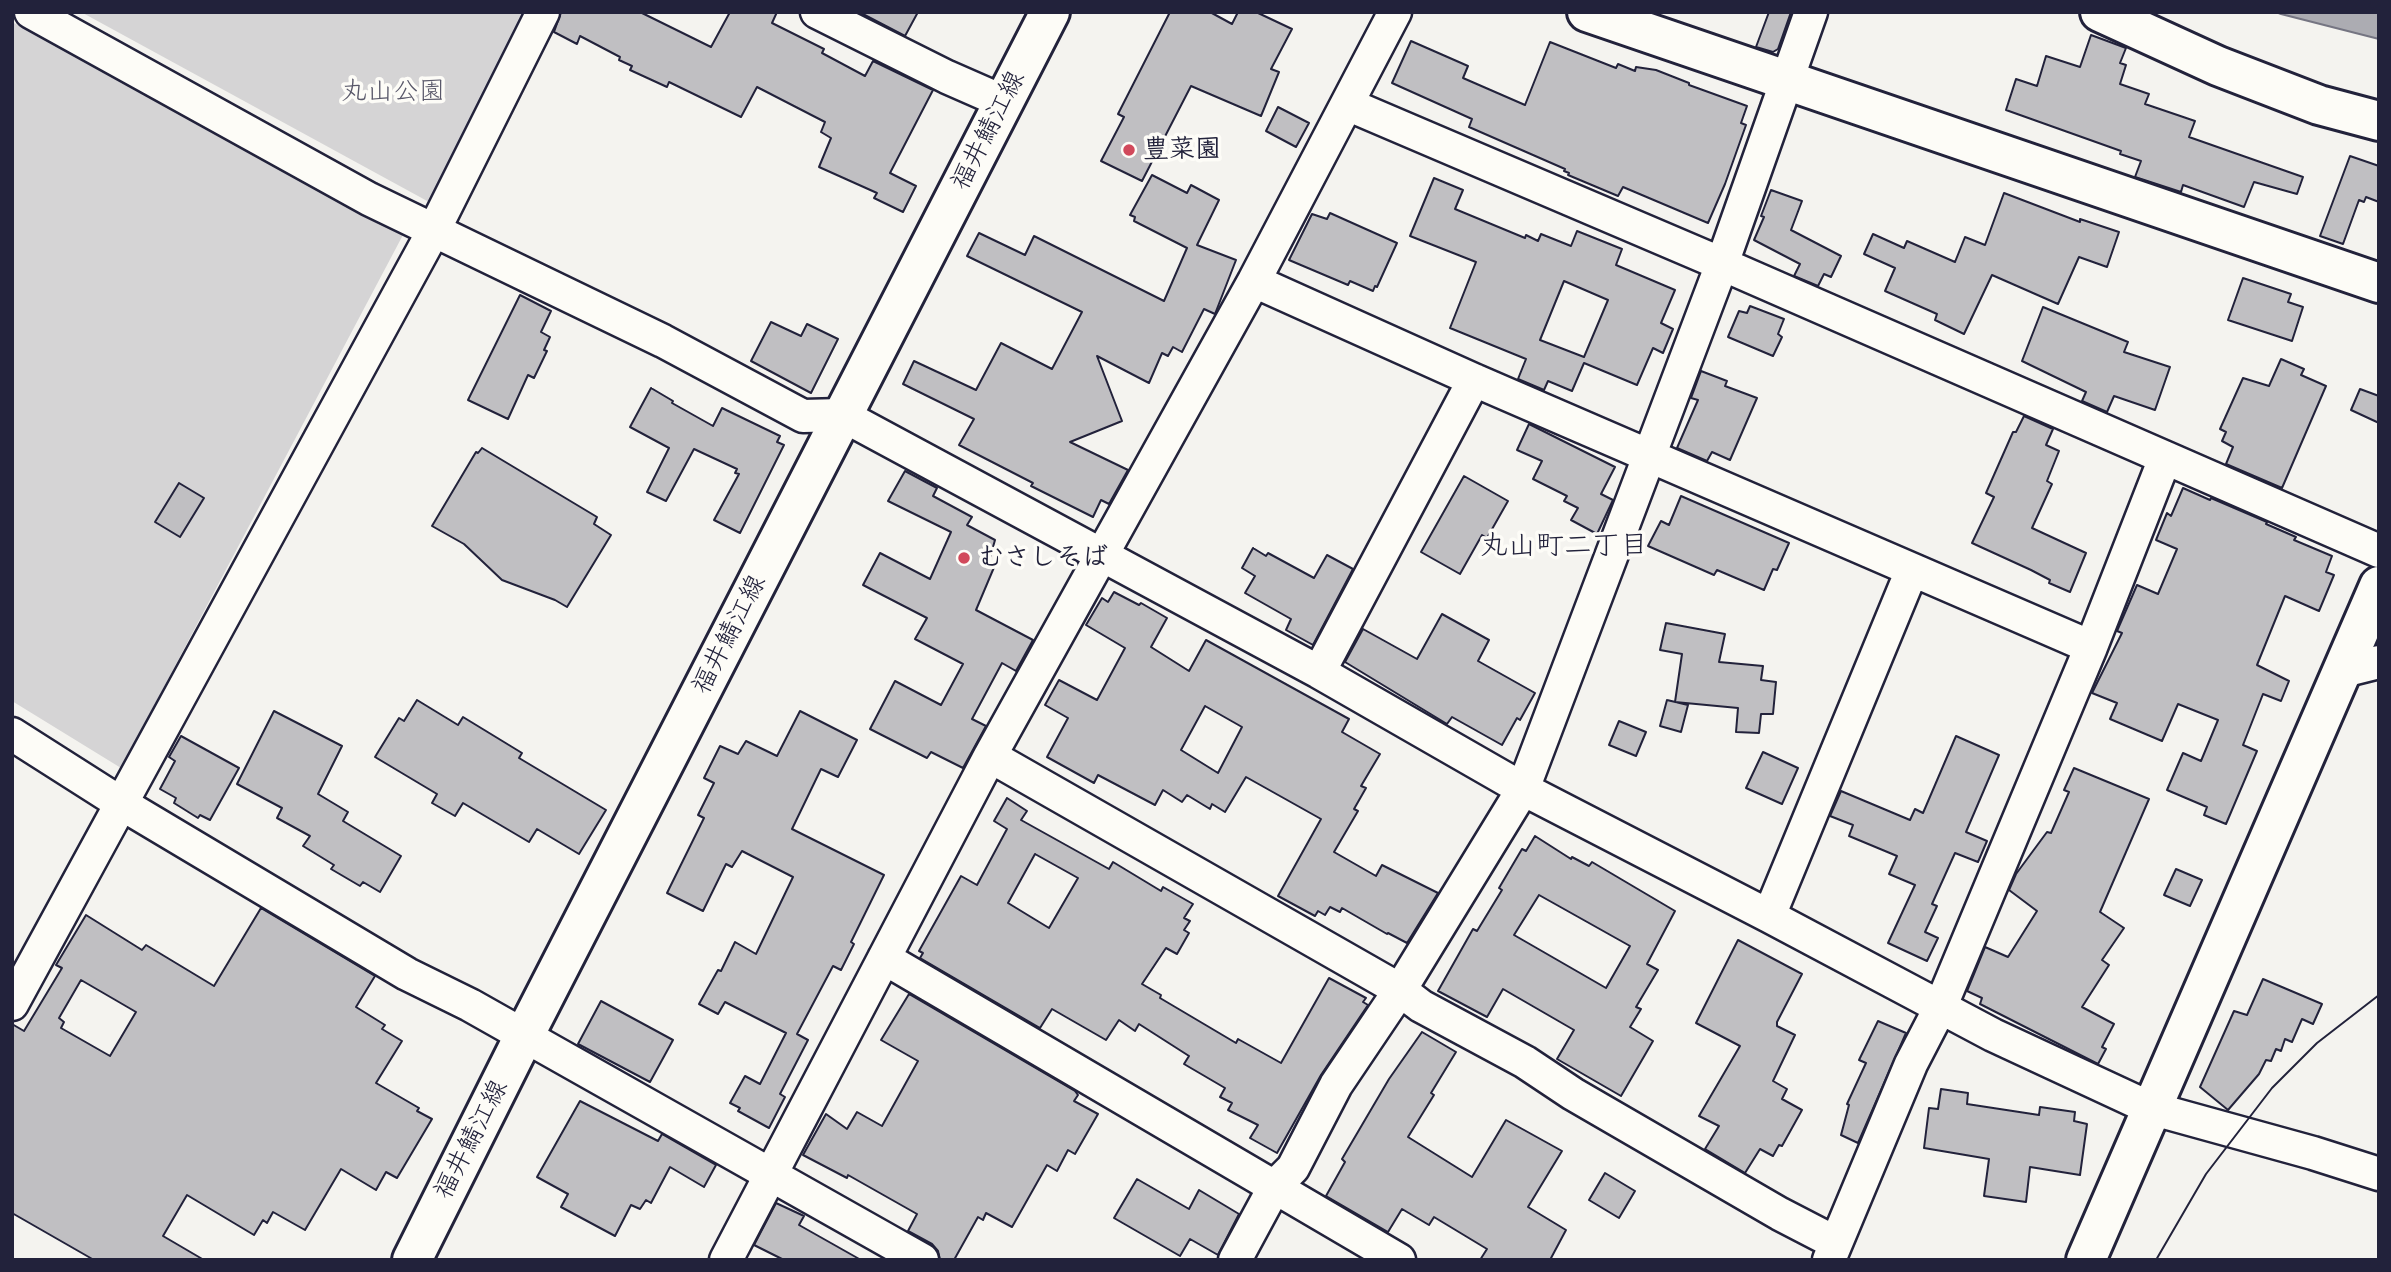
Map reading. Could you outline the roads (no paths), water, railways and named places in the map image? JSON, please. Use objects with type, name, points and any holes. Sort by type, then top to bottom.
[{"type":"street","points":[[31,12],[369,199],[663,341],[803,416],[842,415],[1319,672],[1523,789],[1993,1035],[2150,1108],[2379,1174]]},
{"type":"street","points":[[12,1004],[434,230],[544,12]]},
{"type":"street","points":[[817,12],[947,77],[1004,102]]},
{"type":"street","name":"福井鯖江線","points":[[412,1260],[524,1036],[1050,12]]},
{"type":"street","points":[[726,1260],[990,756],[1254,281],[1395,12]]},
{"type":"street","points":[[1587,12],[2379,283]]},
{"type":"street","points":[[1235,1260],[1275,1186],[1293,1168],[1336,1085],[1399,990],[1523,789],[1722,264],[1811,12]]},
{"type":"street","points":[[2100,12],[2218,66],[2319,105],[2379,121]]},
{"type":"street","points":[[1346,104],[1722,264],[2379,551]]},
{"type":"street","points":[[1254,281],[1474,380],[2091,646]]},
{"type":"street","points":[[1319,672],[1474,380]]},
{"type":"street","points":[[990,756],[1399,990],[1421,1006],[1525,1062],[1573,1094],[1780,1214],[1832,1251],[1911,1064],[1940,1008],[2091,646],[2165,457]]},
{"type":"street","points":[[1769,916],[1912,570]]},
{"type":"street","points":[[2086,1260],[2150,1108],[2361,666],[2379,586]]},
{"type":"street","points":[[12,734],[122,804],[407,974],[470,1005],[922,1260]]},
{"type":"street","points":[[884,958],[1399,1260]]},
{"type":"tram line","points":[[2156,1260],[2206,1174],[2272,1088],[2317,1043],[2379,995]]},
{"type":"place","name":"豊菜園","points":[[1129,150]]},
{"type":"place","name":"むさしそば","points":[[964,558]]},
{"type":"district","name":"丸山町二丁目","points":[[1564,547]]},
{"type":"park label","name":"丸山公園","points":[[393,92]]}]
